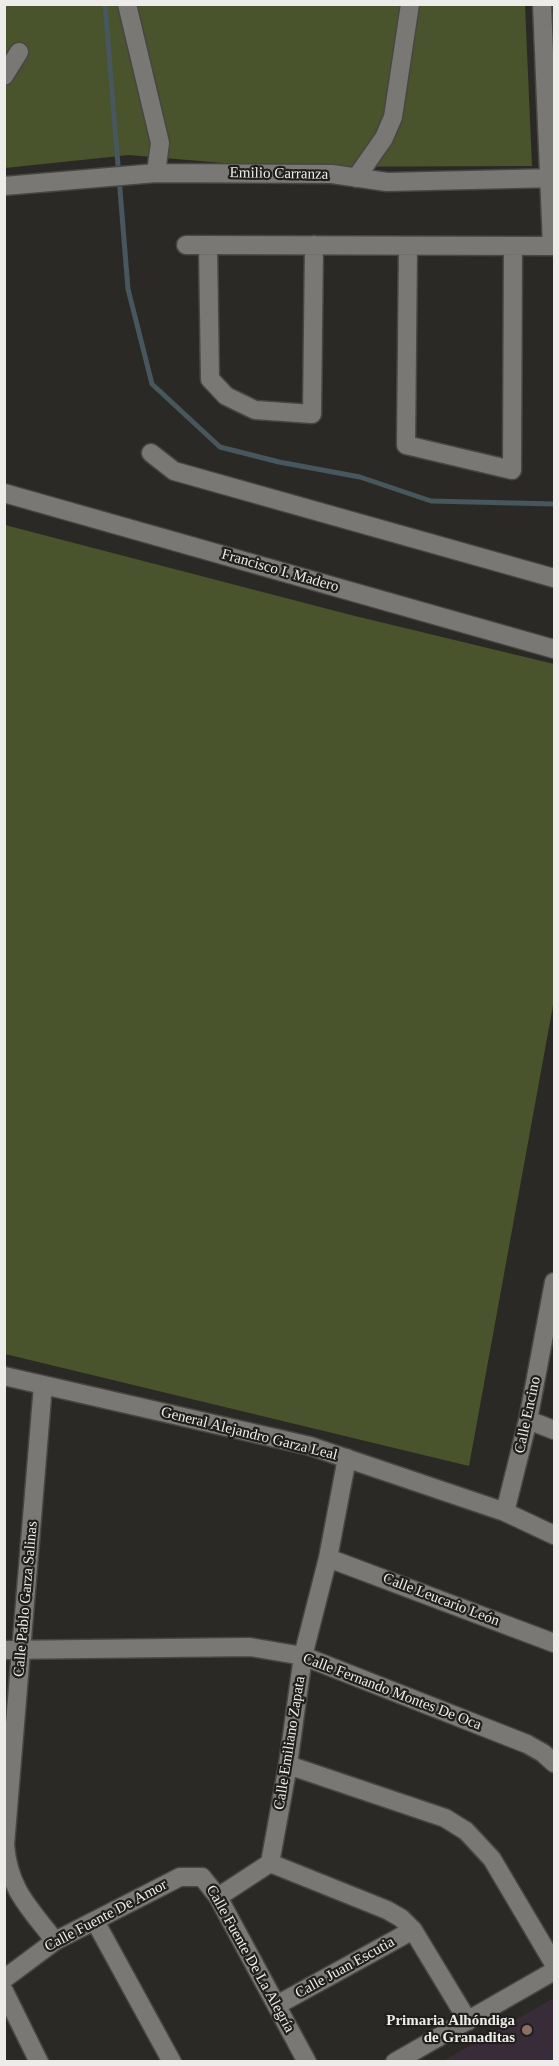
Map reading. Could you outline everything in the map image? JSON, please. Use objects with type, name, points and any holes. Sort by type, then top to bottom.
[{"type":"street","points":[[127,4],[160,143],[156,173]]},
{"type":"street","points":[[356,178],[384,138],[393,117],[410,4]]},
{"type":"street","points":[[186,245],[554,246],[542,4]]},
{"type":"street","points":[[4,76],[20,52]]},
{"type":"street","name":"Emilio Carranza","points":[[4,186],[156,173],[332,174],[387,182],[551,178]]},
{"type":"street","points":[[208,245],[210,379],[226,396],[255,411],[312,414],[314,245]]},
{"type":"street","points":[[408,246],[406,445],[512,470],[513,246]]},
{"type":"street","points":[[151,453],[174,471],[555,578]]},
{"type":"street","name":"Francisco I. Madero","points":[[4,493],[555,649]]},
{"type":"street","name":"Calle Encino","points":[[505,1512],[528,1420],[555,1282]]},
{"type":"street","name":"General Alejandro Garza Leal","points":[[4,1376],[310,1446],[505,1512],[555,1535]]},
{"type":"street","name":"Calle Pablo Garza Salinas","points":[[43,1385],[13,1650],[5,1845],[6,1859],[16,1889],[55,1941]]},
{"type":"street","points":[[528,1420],[555,1431]]},
{"type":"street","name":"Calle Emiliano Zapata","points":[[270,1863],[288,1765],[303,1656],[328,1558],[347,1458]]},
{"type":"street","name":"Calle Leucario León","points":[[328,1558],[555,1643]]},
{"type":"street","name":"Calle Fernando Montes De Oca","points":[[13,1650],[250,1647],[303,1656],[527,1744],[555,1763]]},
{"type":"street","points":[[288,1765],[445,1818],[466,1831],[492,1859],[555,1964]]},
{"type":"street","points":[[218,1897],[270,1863],[387,1910],[401,1918],[413,1930],[468,2020]]},
{"type":"street","name":"Calle Fuente De Amor","points":[[4,1978],[55,1941],[180,1877]]},
{"type":"street","name":"Calle Fuente De La Alegría","points":[[180,1877],[202,1877],[218,1897],[307,2061]]},
{"type":"street","points":[[95,1921],[172,2061]]},
{"type":"street","name":"Calle Juan Escutia","points":[[277,2005],[413,1930]]},
{"type":"street","points":[[395,2061],[555,1971]]},
{"type":"street","points":[[4,1990],[39,2061]]},
{"type":"shaded area","name":"Primaria Alhóndiga de Granaditas","points":[[554,1998],[554,2061],[443,2061]]},
{"type":"green space","points":[[5,5],[525,5],[532,166],[271,167],[129,155],[5,168]]},
{"type":"green space","points":[[5,525],[351,615],[554,664],[554,1000],[469,1466],[5,1354]]},
{"type":"waterway","points":[[105,4],[128,289],[152,384],[220,447],[279,462],[360,477],[431,501],[554,504]]},
{"type":"place","name":"Primaria Alhóndiga de Granaditas","points":[[527,2030]]}]
